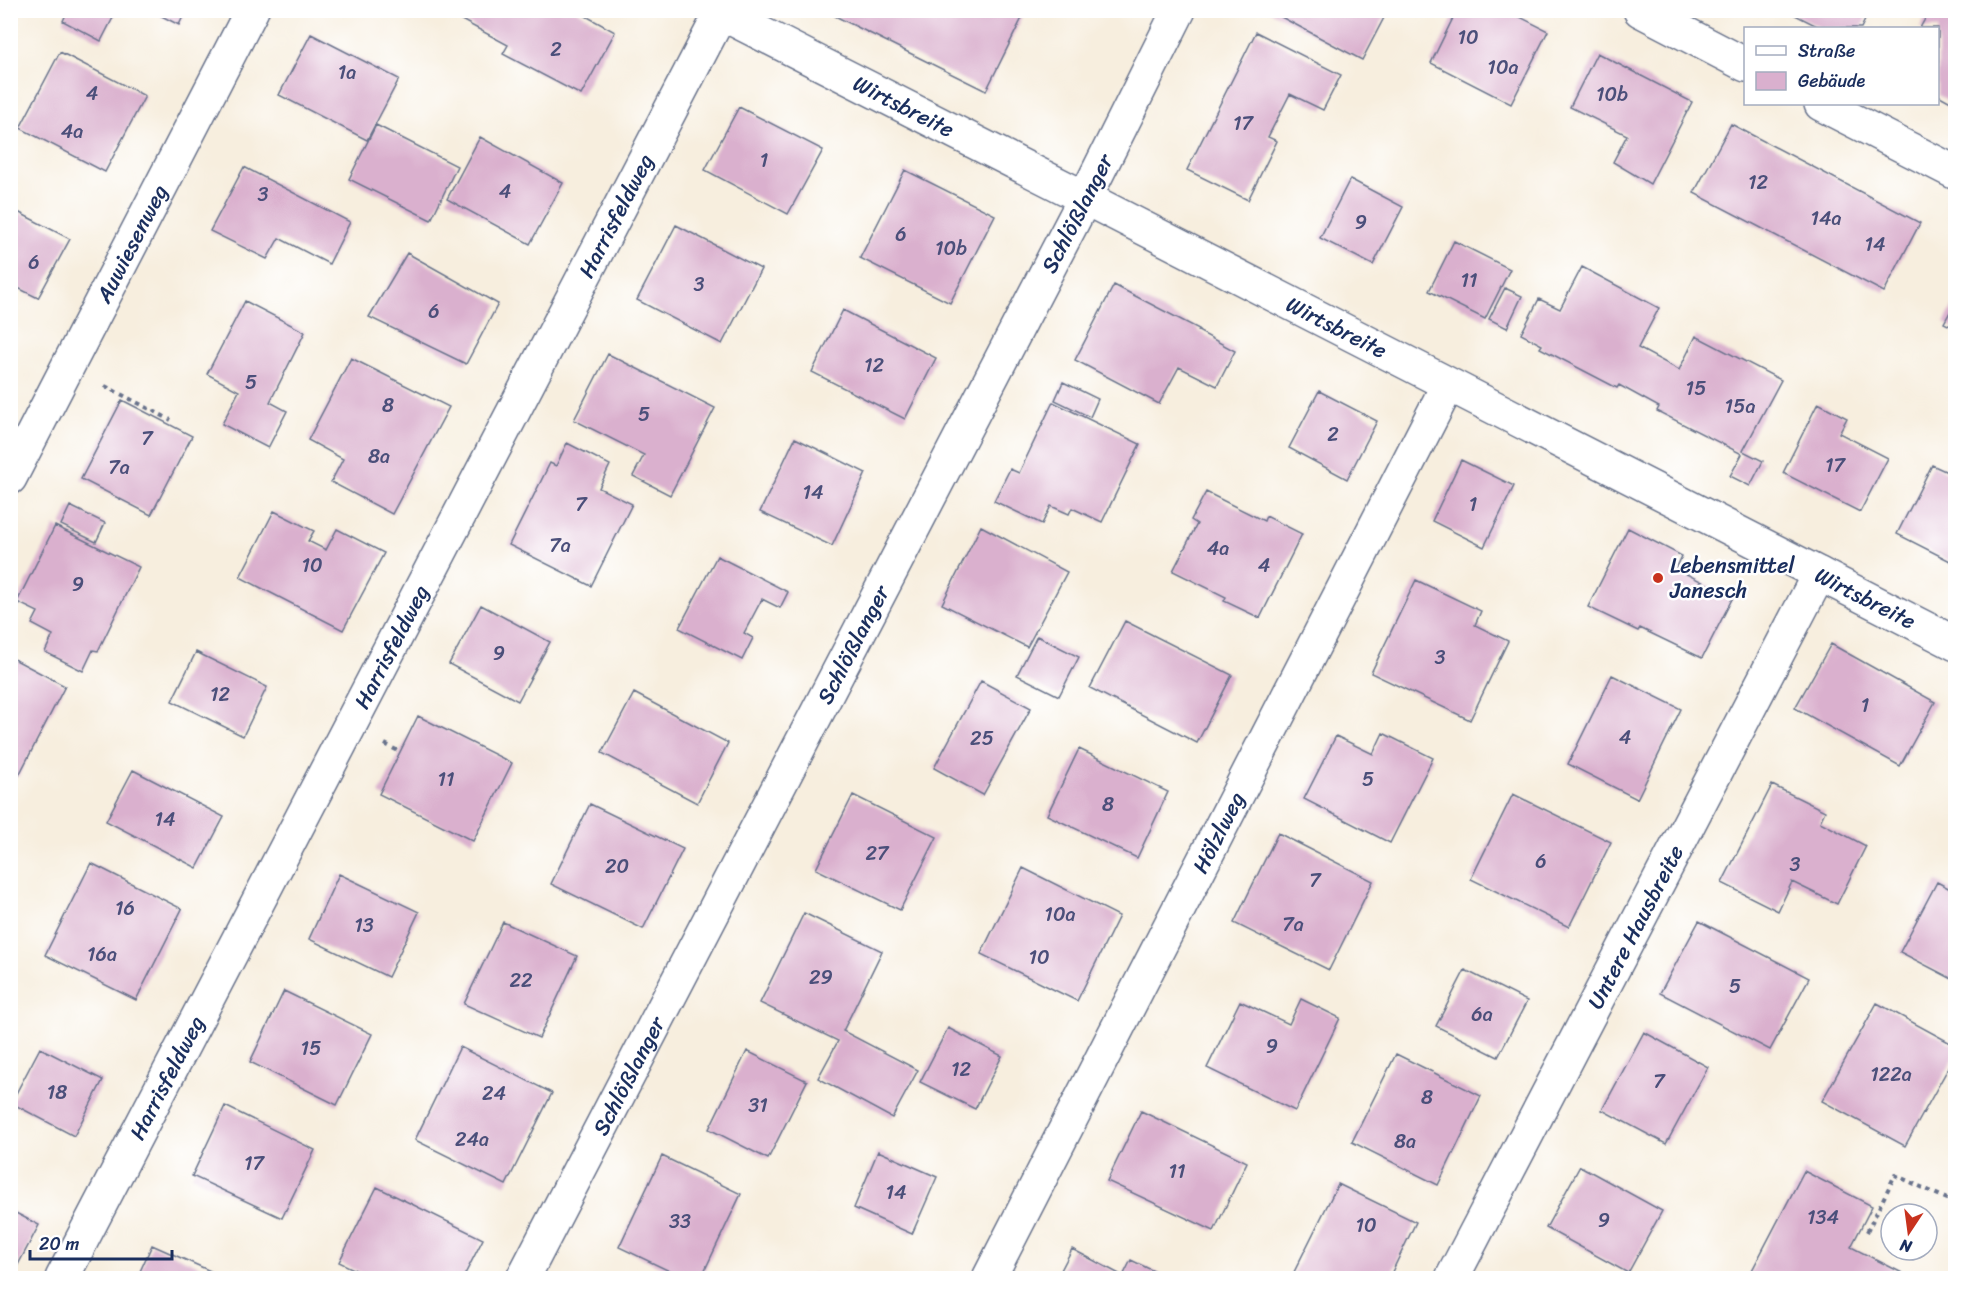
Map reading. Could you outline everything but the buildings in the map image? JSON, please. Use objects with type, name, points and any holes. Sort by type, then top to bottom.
[{"type":"street","name":"Auwiesenweg","points":[[10,478],[252,10]]},
{"type":"street","name":"Schlößlanger","points":[[523,1278],[1085,198],[1179,10]]},
{"type":"street","points":[[1640,10],[1744,63]]},
{"type":"street","name":"Wirtsbreite","points":[[718,12],[1956,644]]},
{"type":"street","name":"Harrisfeldweg","points":[[62,1278],[718,12]]},
{"type":"street","points":[[1823,105],[1956,172]]},
{"type":"street","name":"Hölzlweg","points":[[989,1278],[1448,385]]},
{"type":"street","name":"Untere Hausbreite","points":[[1452,1278],[1819,574]]},
{"type":"path","points":[[68,367],[171,420]]},
{"type":"path","points":[[1868,1232],[1895,1175],[1956,1203]]},
{"type":"place","name":"Lebensmittel Janesch","points":[[1658,578]]}]
